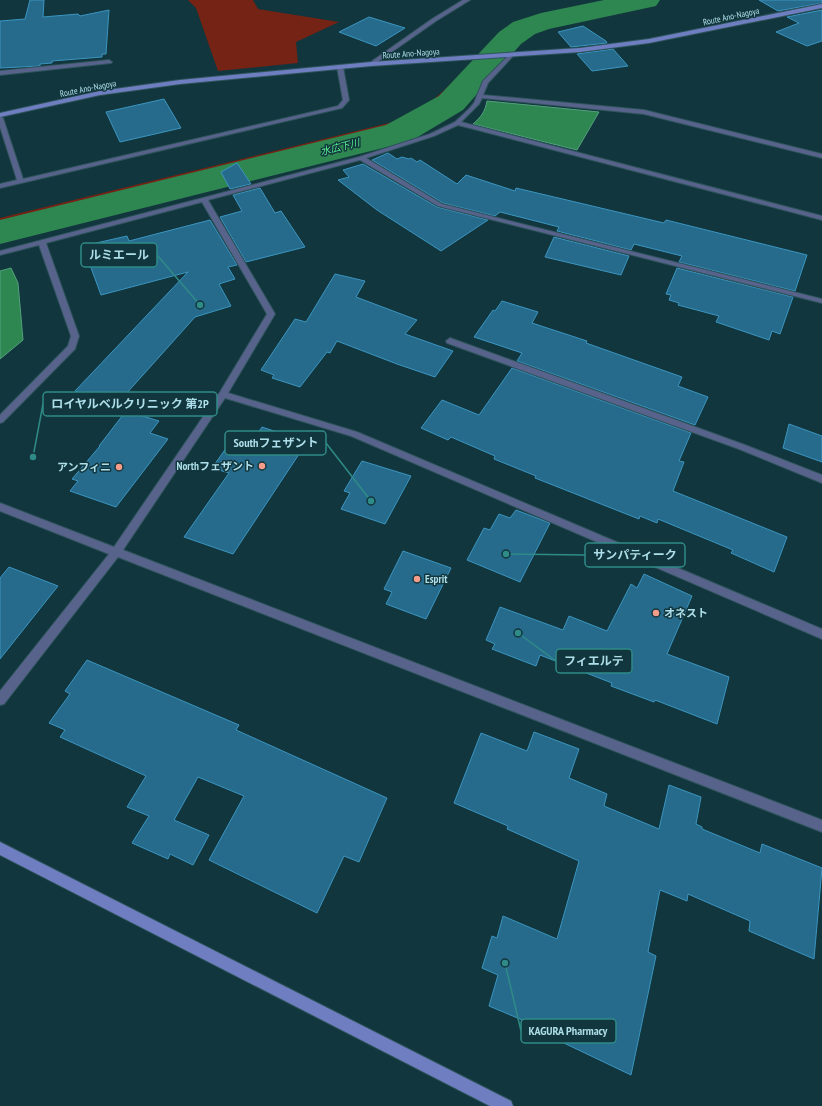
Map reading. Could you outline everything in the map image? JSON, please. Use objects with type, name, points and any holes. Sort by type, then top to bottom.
[{"type":"main road","name":"Route Ano-Nagoya","points":[[0,115],[100,93],[168,83],[371,64],[580,50],[649,41],[822,6]]},
{"type":"main road","points":[[0,848],[506,1106]]},
{"type":"street","points":[[371,64],[434,20],[467,0]]},
{"type":"street","points":[[0,253],[361,158],[432,135],[457,124],[471,110],[480,96],[486,82],[507,56]]},
{"type":"street","points":[[0,73],[109,62]]},
{"type":"street","points":[[0,186],[340,107],[346,100],[340,67]]},
{"type":"street","points":[[480,96],[644,112],[822,156]]},
{"type":"street","points":[[0,118],[21,182]]},
{"type":"street","points":[[457,124],[822,218]]},
{"type":"street","points":[[361,158],[440,205],[822,301]]},
{"type":"street","points":[[0,700],[116,552],[223,394],[271,314],[204,199]]},
{"type":"street","points":[[0,420],[72,347],[76,336],[42,242]]},
{"type":"street","points":[[450,341],[749,450],[822,479]]},
{"type":"street","points":[[223,394],[354,434],[822,634]]},
{"type":"street","points":[[0,508],[822,826]]},
{"type":"shaded area","points":[[188,0],[253,0],[258,9],[339,22],[296,42],[298,63],[218,71],[196,8]]},
{"type":"shaded area","points":[[484,63],[450,96],[427,114],[400,128],[384,134],[0,229],[0,218],[393,122],[413,114],[431,102],[470,64]]},
{"type":"shaded area","points":[[487,101],[599,112],[577,150],[473,124],[482,114]]},
{"type":"shaded area","points":[[11,268],[18,283],[23,340],[0,359],[0,271]]},
{"type":"building","points":[[30,0],[44,0],[43,17],[78,14],[80,16],[109,10],[106,54],[102,54],[102,57],[52,61],[52,63],[40,64],[40,66],[0,68],[0,21],[25,19]]},
{"type":"building","points":[[759,0],[822,0],[822,3],[778,11]]},
{"type":"building","points":[[822,10],[822,41],[807,46],[776,32],[799,23],[787,17]]},
{"type":"building","points":[[369,17],[405,28],[376,46],[339,32]]},
{"type":"building","points":[[583,26],[607,43],[571,47],[558,32]]},
{"type":"building","points":[[613,49],[628,66],[592,71],[577,54]]},
{"type":"building","points":[[164,99],[181,128],[120,142],[106,112]]},
{"type":"building","points":[[388,153],[397,159],[402,157],[409,159],[411,158],[417,162],[420,160],[457,184],[466,175],[515,191],[516,188],[664,223],[666,220],[807,255],[795,291],[679,262],[682,256],[634,244],[631,250],[557,231],[559,227],[500,212],[495,216],[443,203],[372,160]]},
{"type":"building","points":[[237,163],[251,184],[230,189],[221,172]]},
{"type":"building","points":[[363,164],[437,207],[488,220],[441,251],[377,210],[338,180],[349,177],[343,170]]},
{"type":"building","points":[[260,188],[275,213],[281,211],[305,247],[246,262],[220,217],[242,211],[233,195]]},
{"type":"building","points":[[210,220],[237,265],[228,267],[235,279],[219,284],[231,306],[195,317],[116,405],[75,391],[188,272],[101,295],[83,246],[127,236],[129,241]]},
{"type":"building","points":[[554,237],[629,256],[621,275],[545,257]]},
{"type":"building","points":[[677,268],[793,297],[780,334],[772,331],[769,340],[716,322],[719,316],[678,305],[679,303],[669,300],[671,295],[666,294]]},
{"type":"building","points":[[335,274],[365,281],[356,297],[417,320],[405,334],[453,351],[435,377],[337,341],[330,353],[327,352],[300,387],[272,378],[274,375],[261,370],[295,319],[306,322]]},
{"type":"building","points":[[502,301],[538,312],[532,323],[587,341],[586,343],[682,377],[678,386],[708,397],[695,425],[517,361],[522,353],[474,337],[493,310],[495,311]]},
{"type":"building","points":[[512,368],[691,433],[679,461],[684,462],[673,491],[787,537],[774,572],[731,553],[733,550],[658,519],[657,523],[640,516],[639,519],[535,478],[536,476],[494,459],[495,456],[451,437],[448,440],[421,428],[442,400],[479,415]]},
{"type":"building","name":"アンフィニ","points":[[126,411],[159,421],[150,433],[168,439],[116,507],[70,491],[78,481],[72,479],[100,446]]},
{"type":"building","points":[[789,424],[822,436],[822,462],[783,448]]},
{"type":"building","name":"Northフェザント","points":[[262,427],[307,442],[233,554],[184,537],[229,473],[212,468],[234,437],[251,443]]},
{"type":"building","points":[[362,461],[411,476],[385,524],[341,509],[350,493],[344,491]]},
{"type":"building","points":[[516,510],[550,523],[520,582],[467,560],[484,528],[490,530],[499,514],[510,518]]},
{"type":"building","name":"Esprit","points":[[403,551],[451,568],[426,619],[386,604],[392,592],[384,589]]},
{"type":"building","points":[[9,567],[58,586],[0,659],[0,578]]},
{"type":"building","points":[[644,574],[692,596],[667,654],[729,677],[717,724],[655,700],[654,702],[611,686],[612,683],[540,655],[536,666],[492,649],[495,644],[486,640],[500,607],[563,630],[569,616],[607,631],[631,584],[637,588]]},
{"type":"building","points":[[87,660],[239,725],[236,730],[387,798],[359,862],[344,856],[317,913],[209,860],[244,796],[198,777],[174,820],[209,835],[193,865],[170,854],[168,859],[132,843],[149,816],[127,807],[146,776],[60,737],[65,730],[49,723],[70,694],[65,691]]},
{"type":"building","points":[[534,732],[579,749],[569,778],[607,794],[604,806],[659,829],[669,785],[701,797],[696,824],[702,827],[702,829],[760,853],[762,844],[822,868],[814,959],[749,931],[750,921],[688,894],[687,901],[660,890],[648,952],[656,956],[631,1075],[545,1034],[546,1030],[489,1006],[498,975],[482,968],[492,936],[497,938],[503,916],[557,939],[579,861],[507,829],[508,826],[454,803],[481,733],[527,751]]},
{"type":"waterway","name":"水広下川","points":[[0,232],[398,133],[451,103],[510,38],[524,28],[541,22],[646,0]]},
{"type":"place","name":"ルミエール","points":[[200,305]]},
{"type":"place","name":"ロイヤルベルクリニック 第2P","points":[[33,457]]},
{"type":"place","name":"Northフェザント","points":[[262,466]]},
{"type":"place","name":"アンフィニ","points":[[119,467]]},
{"type":"place","name":"Southフェザント","points":[[371,501]]},
{"type":"place","name":"サンパティーク","points":[[506,554]]},
{"type":"place","name":"Esprit","points":[[417,579]]},
{"type":"place","name":"オネスト","points":[[656,613]]},
{"type":"place","name":"フィエルテ","points":[[518,633]]},
{"type":"place","name":"KAGURA Pharmacy","points":[[505,963]]}]
